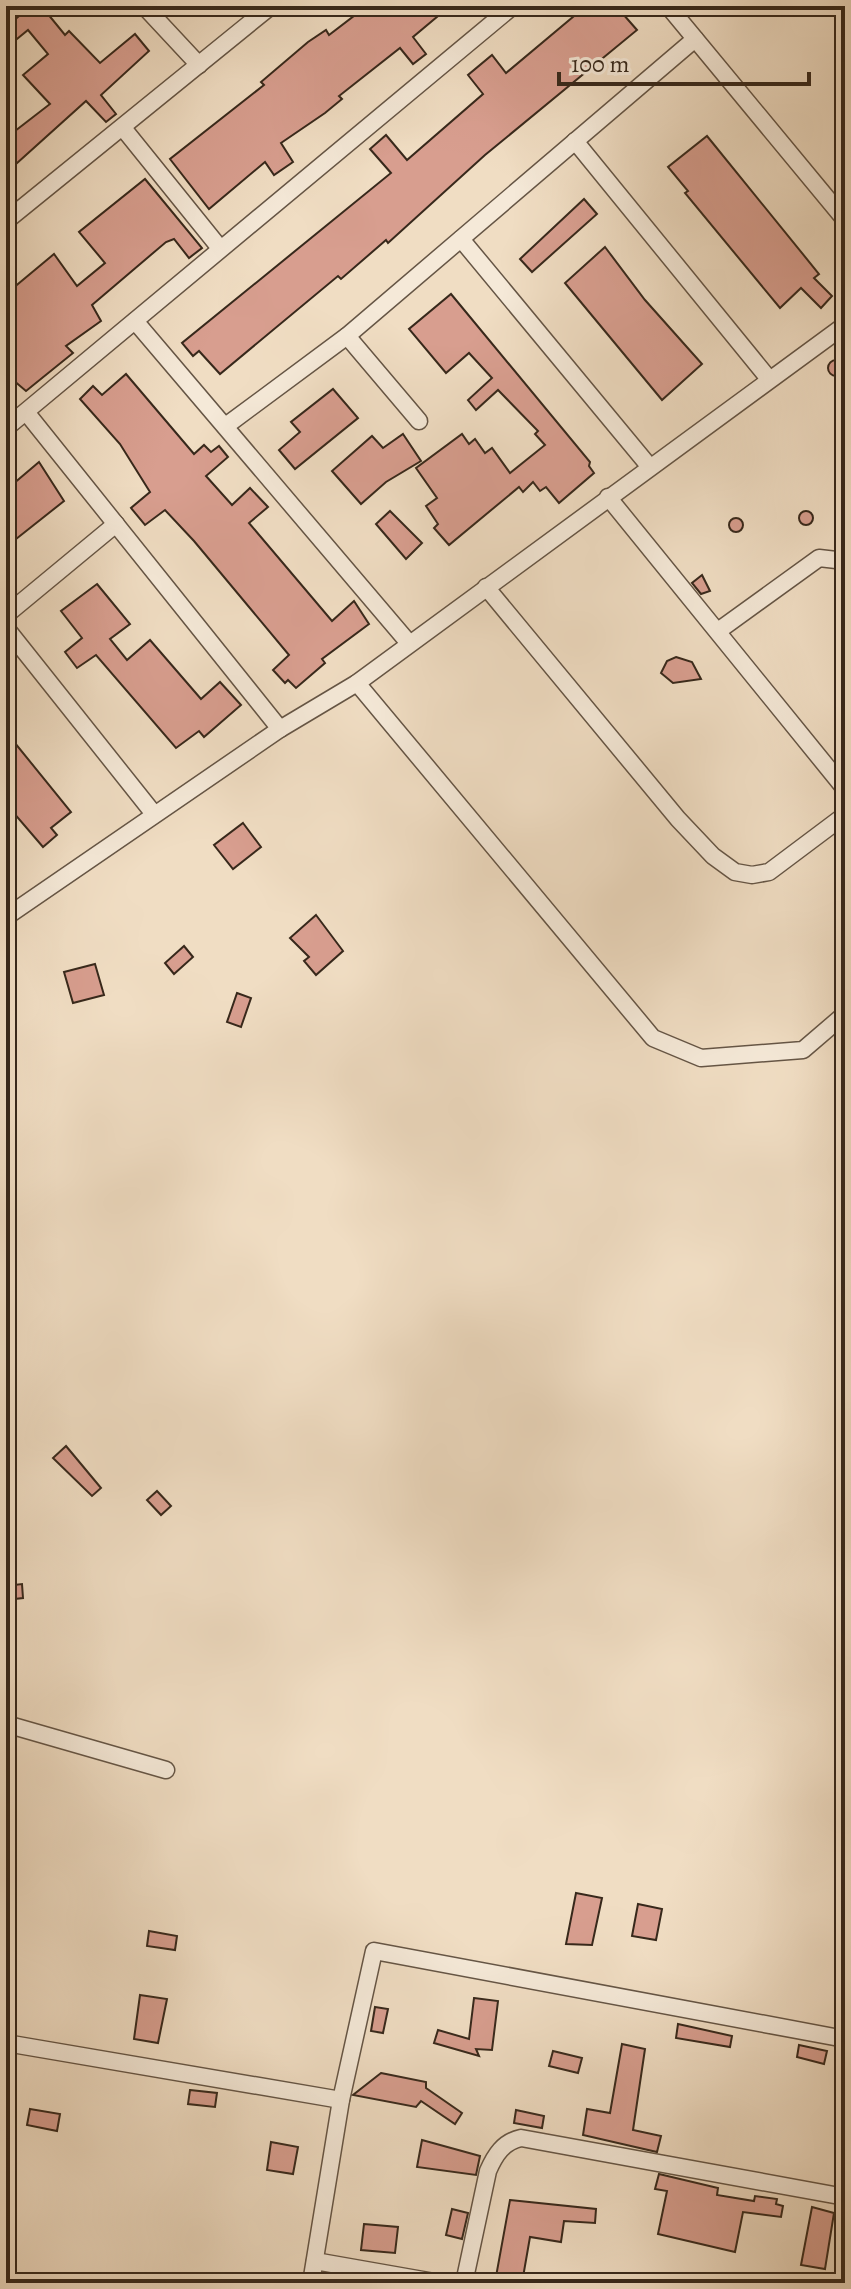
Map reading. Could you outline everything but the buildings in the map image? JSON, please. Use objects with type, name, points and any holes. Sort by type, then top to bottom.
[{"type":"street","points":[[144,6],[199,65]]},
{"type":"street","points":[[6,221],[271,6]]},
{"type":"street","points":[[6,428],[219,247],[513,6]]},
{"type":"street","points":[[668,6],[845,220]]},
{"type":"street","points":[[227,425],[347,336],[695,39]]},
{"type":"street","points":[[123,128],[219,247]]},
{"type":"street","points":[[575,141],[769,379]]},
{"type":"street","points":[[461,239],[649,466]]},
{"type":"street","points":[[135,321],[227,425],[408,642]]},
{"type":"street","points":[[6,917],[280,729],[357,683],[408,642],[845,325]]},
{"type":"street","points":[[347,336],[419,421]]},
{"type":"street","points":[[26,412],[280,729]]},
{"type":"street","points":[[608,497],[845,789]]},
{"type":"street","points":[[6,615],[116,524]]},
{"type":"street","points":[[718,631],[819,558],[845,561]]},
{"type":"street","points":[[486,587],[678,819],[713,856],[735,872],[752,875],[769,872],[845,815]]},
{"type":"street","points":[[6,628],[154,814]]},
{"type":"street","points":[[357,683],[653,1038],[701,1058],[803,1050],[845,1014]]},
{"type":"street","points":[[6,1724],[166,1770]]},
{"type":"street","points":[[311,2283],[341,2100],[374,1951],[845,2039]]},
{"type":"street","points":[[6,2043],[341,2100]]},
{"type":"street","points":[[464,2283],[488,2171],[494,2158],[512,2140],[521,2138],[845,2197]]},
{"type":"street","points":[[315,2261],[440,2283]]}]
